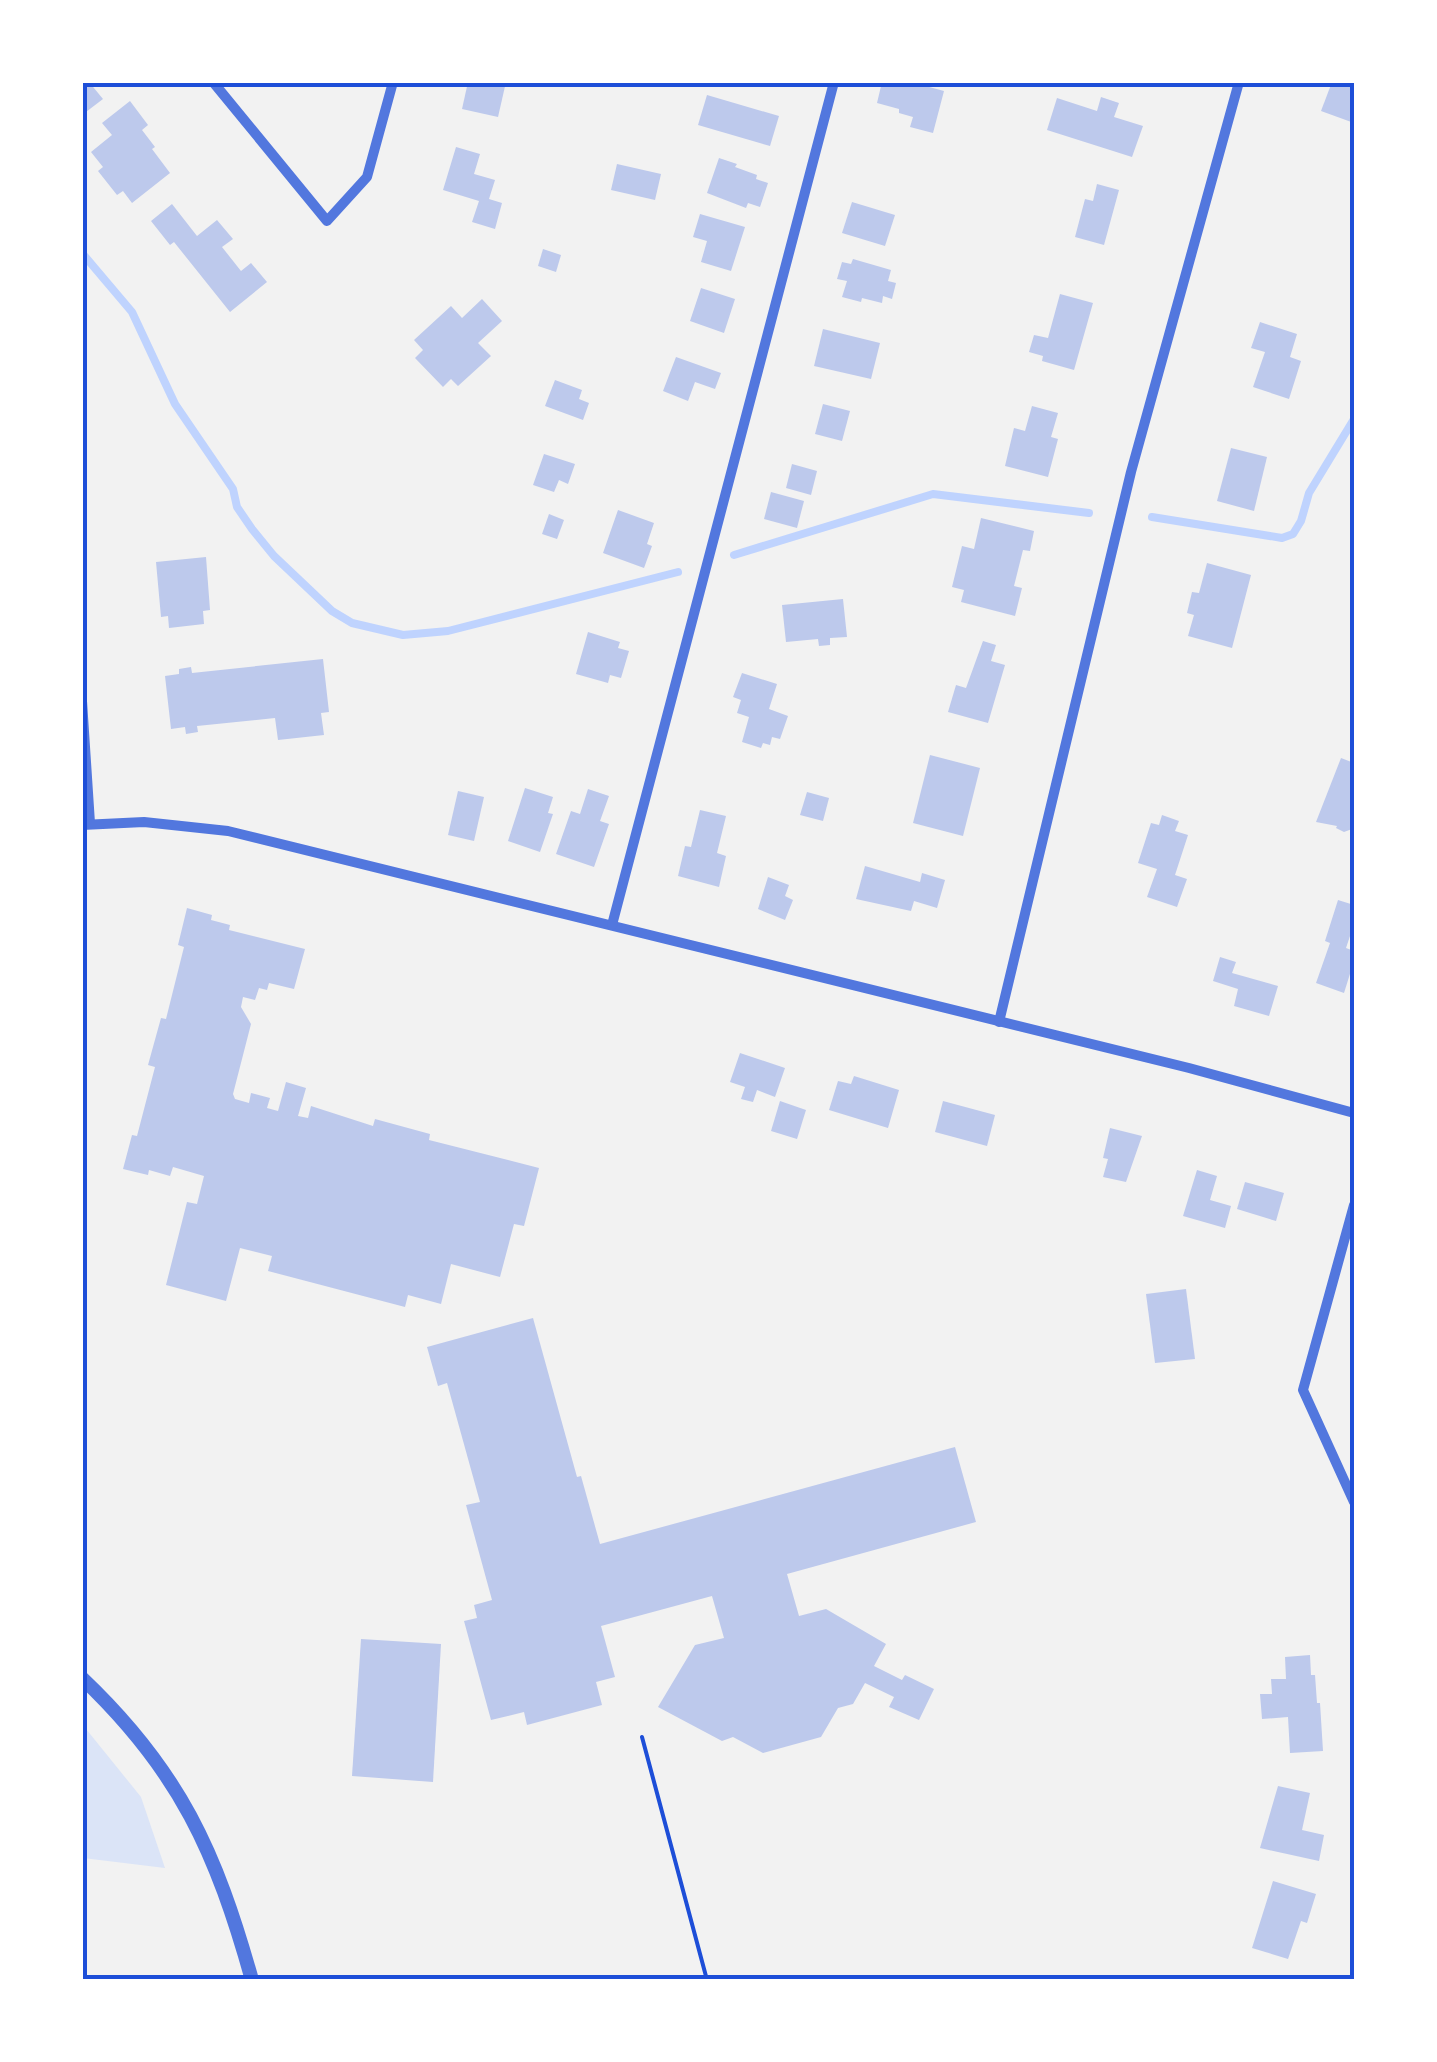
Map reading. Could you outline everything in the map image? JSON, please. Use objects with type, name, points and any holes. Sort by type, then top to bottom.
[{"type":"street","points":[[214,82],[326,221],[367,176],[393,82]]},
{"type":"street","points":[[612,925],[834,82]]},
{"type":"street","points":[[999,1022],[1131,472],[1240,82]]},
{"type":"street","points":[[82,701],[86,824],[144,822],[228,832],[1354,1113]]},
{"type":"street","points":[[1354,1206],[1303,1390],[1354,1502]]},
{"type":"street","points":[[82,1678],[148,1749],[193,1816],[231,1906],[252,1980]]},
{"type":"path","points":[[642,1737],[707,1980]]},
{"type":"shaded area","points":[[82,1724],[141,1797],[165,1868],[83,1858]]},
{"type":"building","points":[[82,82],[89,82],[103,99],[82,115]]},
{"type":"building","points":[[468,82],[506,82],[498,117],[462,109]]},
{"type":"building","points":[[882,82],[911,82],[944,91],[933,133],[910,127],[913,117],[877,103]]},
{"type":"building","points":[[1332,82],[1354,86],[1354,123],[1321,111]]},
{"type":"building","points":[[707,95],[779,116],[770,146],[698,125]]},
{"type":"building","points":[[1101,97],[1119,103],[1114,117],[1143,126],[1132,157],[1047,130],[1057,98],[1097,111]]},
{"type":"building","points":[[130,101],[148,125],[142,130],[155,147],[152,149],[170,173],[132,203],[123,191],[117,195],[98,171],[103,167],[91,152],[112,135],[102,123]]},
{"type":"building","points":[[456,147],[480,154],[474,174],[495,180],[489,199],[502,203],[495,229],[472,222],[479,201],[443,190]]},
{"type":"building","points":[[719,158],[768,183],[760,207],[748,203],[746,208],[707,193]]},
{"type":"building","points":[[617,164],[661,174],[655,200],[611,190]]},
{"type":"building","points":[[1097,184],[1119,190],[1104,245],[1075,237],[1085,199],[1093,201]]},
{"type":"building","points":[[852,202],[895,215],[885,246],[842,233]]},
{"type":"building","points":[[172,204],[197,236],[217,220],[233,239],[222,247],[241,271],[251,263],[267,282],[230,312],[174,242],[170,245],[151,221]]},
{"type":"building","points":[[700,214],[745,227],[731,271],[701,262],[707,241],[693,237]]},
{"type":"building","points":[[543,249],[561,255],[556,272],[538,266]]},
{"type":"building","points":[[853,259],[891,270],[888,281],[896,283],[892,299],[883,296],[882,303],[842,297],[847,281],[837,279],[842,262],[851,264]]},
{"type":"building","points":[[701,288],[735,299],[724,333],[690,321]]},
{"type":"building","points":[[1060,294],[1093,303],[1074,370],[1042,361],[1043,356],[1029,352],[1034,335],[1048,338]]},
{"type":"building","points":[[482,299],[502,321],[478,343],[491,356],[458,386],[451,379],[443,387],[415,358],[423,350],[414,340],[451,306],[462,318]]},
{"type":"building","points":[[1260,322],[1297,334],[1290,357],[1301,361],[1289,399],[1253,387],[1265,352],[1251,348]]},
{"type":"building","points":[[823,329],[880,343],[871,379],[814,366]]},
{"type":"building","points":[[676,357],[721,373],[715,389],[695,382],[688,401],[663,391]]},
{"type":"building","points":[[555,380],[582,390],[579,399],[589,403],[583,420],[545,406]]},
{"type":"building","points":[[823,404],[850,411],[842,441],[815,434]]},
{"type":"building","points":[[1032,406],[1058,413],[1051,437],[1058,439],[1048,477],[1005,466],[1014,428],[1025,431]]},
{"type":"building","points":[[1231,448],[1267,457],[1254,511],[1217,501]]},
{"type":"building","points":[[544,454],[575,464],[568,484],[559,480],[554,492],[533,485]]},
{"type":"building","points":[[792,464],[817,471],[811,495],[786,488]]},
{"type":"building","points":[[771,492],[804,501],[797,528],[764,519]]},
{"type":"building","points":[[618,510],[654,523],[647,544],[652,546],[644,568],[603,553]]},
{"type":"building","points":[[549,514],[564,520],[557,539],[542,534]]},
{"type":"building","points":[[981,518],[1034,531],[1030,551],[1023,550],[1014,586],[1022,588],[1015,616],[961,602],[964,590],[952,587],[962,546],[974,549]]},
{"type":"building","points":[[206,557],[210,610],[203,611],[204,624],[169,628],[168,616],[161,617],[156,562]]},
{"type":"building","points":[[1207,563],[1251,575],[1232,648],[1188,636],[1194,615],[1187,613],[1192,592],[1199,593]]},
{"type":"building","points":[[843,599],[847,637],[830,638],[830,645],[819,646],[818,639],[786,642],[782,605]]},
{"type":"building","points":[[588,632],[620,642],[618,648],[629,651],[621,678],[610,675],[608,683],[576,674]]},
{"type":"building","points":[[983,641],[996,645],[991,661],[1005,665],[988,723],[948,712],[956,685],[966,688]]},
{"type":"building","points":[[323,659],[329,712],[321,713],[324,735],[278,740],[275,718],[197,726],[198,732],[186,734],[185,727],[171,729],[165,676],[179,674],[179,669],[191,667],[192,673]]},
{"type":"building","points":[[742,673],[777,684],[769,709],[788,716],[780,739],[772,737],[770,745],[763,743],[761,748],[742,742],[749,717],[737,713],[741,700],[733,697]]},
{"type":"building","points":[[930,755],[980,768],[963,836],[913,823]]},
{"type":"building","points":[[1341,758],[1354,763],[1354,821],[1352,829],[1344,832],[1337,826],[1316,822]]},
{"type":"building","points":[[525,788],[553,797],[548,813],[553,814],[540,852],[508,841]]},
{"type":"building","points":[[588,789],[609,796],[600,821],[609,824],[594,867],[556,854],[571,811],[580,814]]},
{"type":"building","points":[[458,791],[484,797],[474,841],[448,835]]},
{"type":"building","points":[[807,792],[829,798],[823,821],[800,815]]},
{"type":"building","points":[[700,810],[726,816],[717,853],[726,856],[719,887],[678,876],[685,846],[691,847]]},
{"type":"building","points":[[1162,815],[1179,821],[1175,831],[1188,835],[1175,875],[1187,879],[1177,907],[1147,897],[1157,869],[1138,863],[1151,823],[1159,825]]},
{"type":"building","points":[[865,866],[920,882],[922,873],[945,880],[937,908],[914,901],[911,911],[856,899]]},
{"type":"building","points":[[768,877],[789,885],[785,896],[793,900],[785,920],[758,909]]},
{"type":"building","points":[[1338,900],[1354,905],[1350,918],[1354,924],[1346,948],[1354,951],[1354,961],[1344,993],[1316,983],[1330,943],[1325,941]]},
{"type":"building","points":[[187,908],[212,915],[211,920],[230,925],[229,930],[305,949],[294,989],[269,983],[267,990],[259,988],[255,1000],[243,997],[241,1007],[251,1024],[235,1099],[249,1103],[251,1093],[270,1098],[267,1108],[278,1111],[286,1082],[306,1088],[298,1116],[308,1118],[311,1106],[373,1126],[375,1119],[430,1134],[429,1140],[539,1168],[524,1226],[514,1224],[500,1277],[451,1264],[441,1304],[408,1295],[405,1307],[268,1271],[272,1256],[240,1248],[226,1301],[166,1285],[187,1202],[197,1204],[204,1176],[173,1167],[170,1176],[123,1169],[132,1135],[137,1136],[155,1067],[148,1065],[161,1018],[166,1019],[184,947],[178,945]]},
{"type":"building","points":[[1220,957],[1236,962],[1232,973],[1278,986],[1269,1016],[1234,1006],[1238,989],[1213,981]]},
{"type":"building","points":[[740,1053],[785,1068],[775,1097],[757,1090],[753,1102],[741,1099],[745,1087],[730,1082]]},
{"type":"building","points":[[854,1076],[899,1090],[888,1128],[829,1110],[838,1081],[851,1084]]},
{"type":"building","points":[[780,1101],[806,1110],[797,1139],[771,1131]]},
{"type":"building","points":[[943,1101],[995,1115],[987,1146],[935,1132]]},
{"type":"building","points":[[1110,1128],[1142,1136],[1126,1182],[1103,1177]]},
{"type":"building","points":[[1197,1170],[1217,1176],[1210,1200],[1231,1206],[1225,1228],[1183,1216]]},
{"type":"building","points":[[1245,1182],[1284,1193],[1276,1221],[1237,1209]]},
{"type":"building","points":[[1186,1289],[1195,1359],[1155,1363],[1146,1294]]},
{"type":"building","points":[[533,1318],[577,1477],[581,1476],[600,1544],[955,1447],[976,1522],[787,1574],[799,1616],[826,1609],[886,1644],[874,1666],[902,1680],[905,1675],[934,1689],[919,1720],[889,1707],[894,1697],[865,1683],[853,1704],[838,1708],[821,1737],[763,1753],[733,1737],[722,1741],[658,1707],[695,1645],[724,1638],[712,1596],[601,1626],[615,1677],[596,1682],[602,1705],[527,1725],[524,1712],[491,1720],[464,1621],[477,1618],[474,1605],[492,1600],[466,1505],[480,1502],[447,1383],[438,1386],[427,1347]]},
{"type":"building","points":[[361,1639],[441,1644],[433,1782],[352,1776]]},
{"type":"building","points":[[1310,1655],[1311,1675],[1315,1675],[1320,1703],[1323,1751],[1290,1753],[1288,1717],[1262,1719],[1260,1694],[1272,1694],[1271,1679],[1286,1679],[1285,1657]]},
{"type":"building","points":[[1278,1786],[1310,1793],[1302,1830],[1324,1835],[1319,1861],[1260,1848]]},
{"type":"building","points":[[1273,1881],[1316,1894],[1307,1923],[1301,1921],[1288,1959],[1252,1948]]},
{"type":"waterway","points":[[82,253],[132,312],[175,404],[233,489],[237,507],[252,529],[274,556],[332,611],[352,623],[403,635],[448,631],[678,572]]},
{"type":"waterway","points":[[1152,517],[1282,538],[1293,534],[1309,493],[1354,419]]},
{"type":"waterway","points":[[734,555],[933,494],[1089,513]]}]
